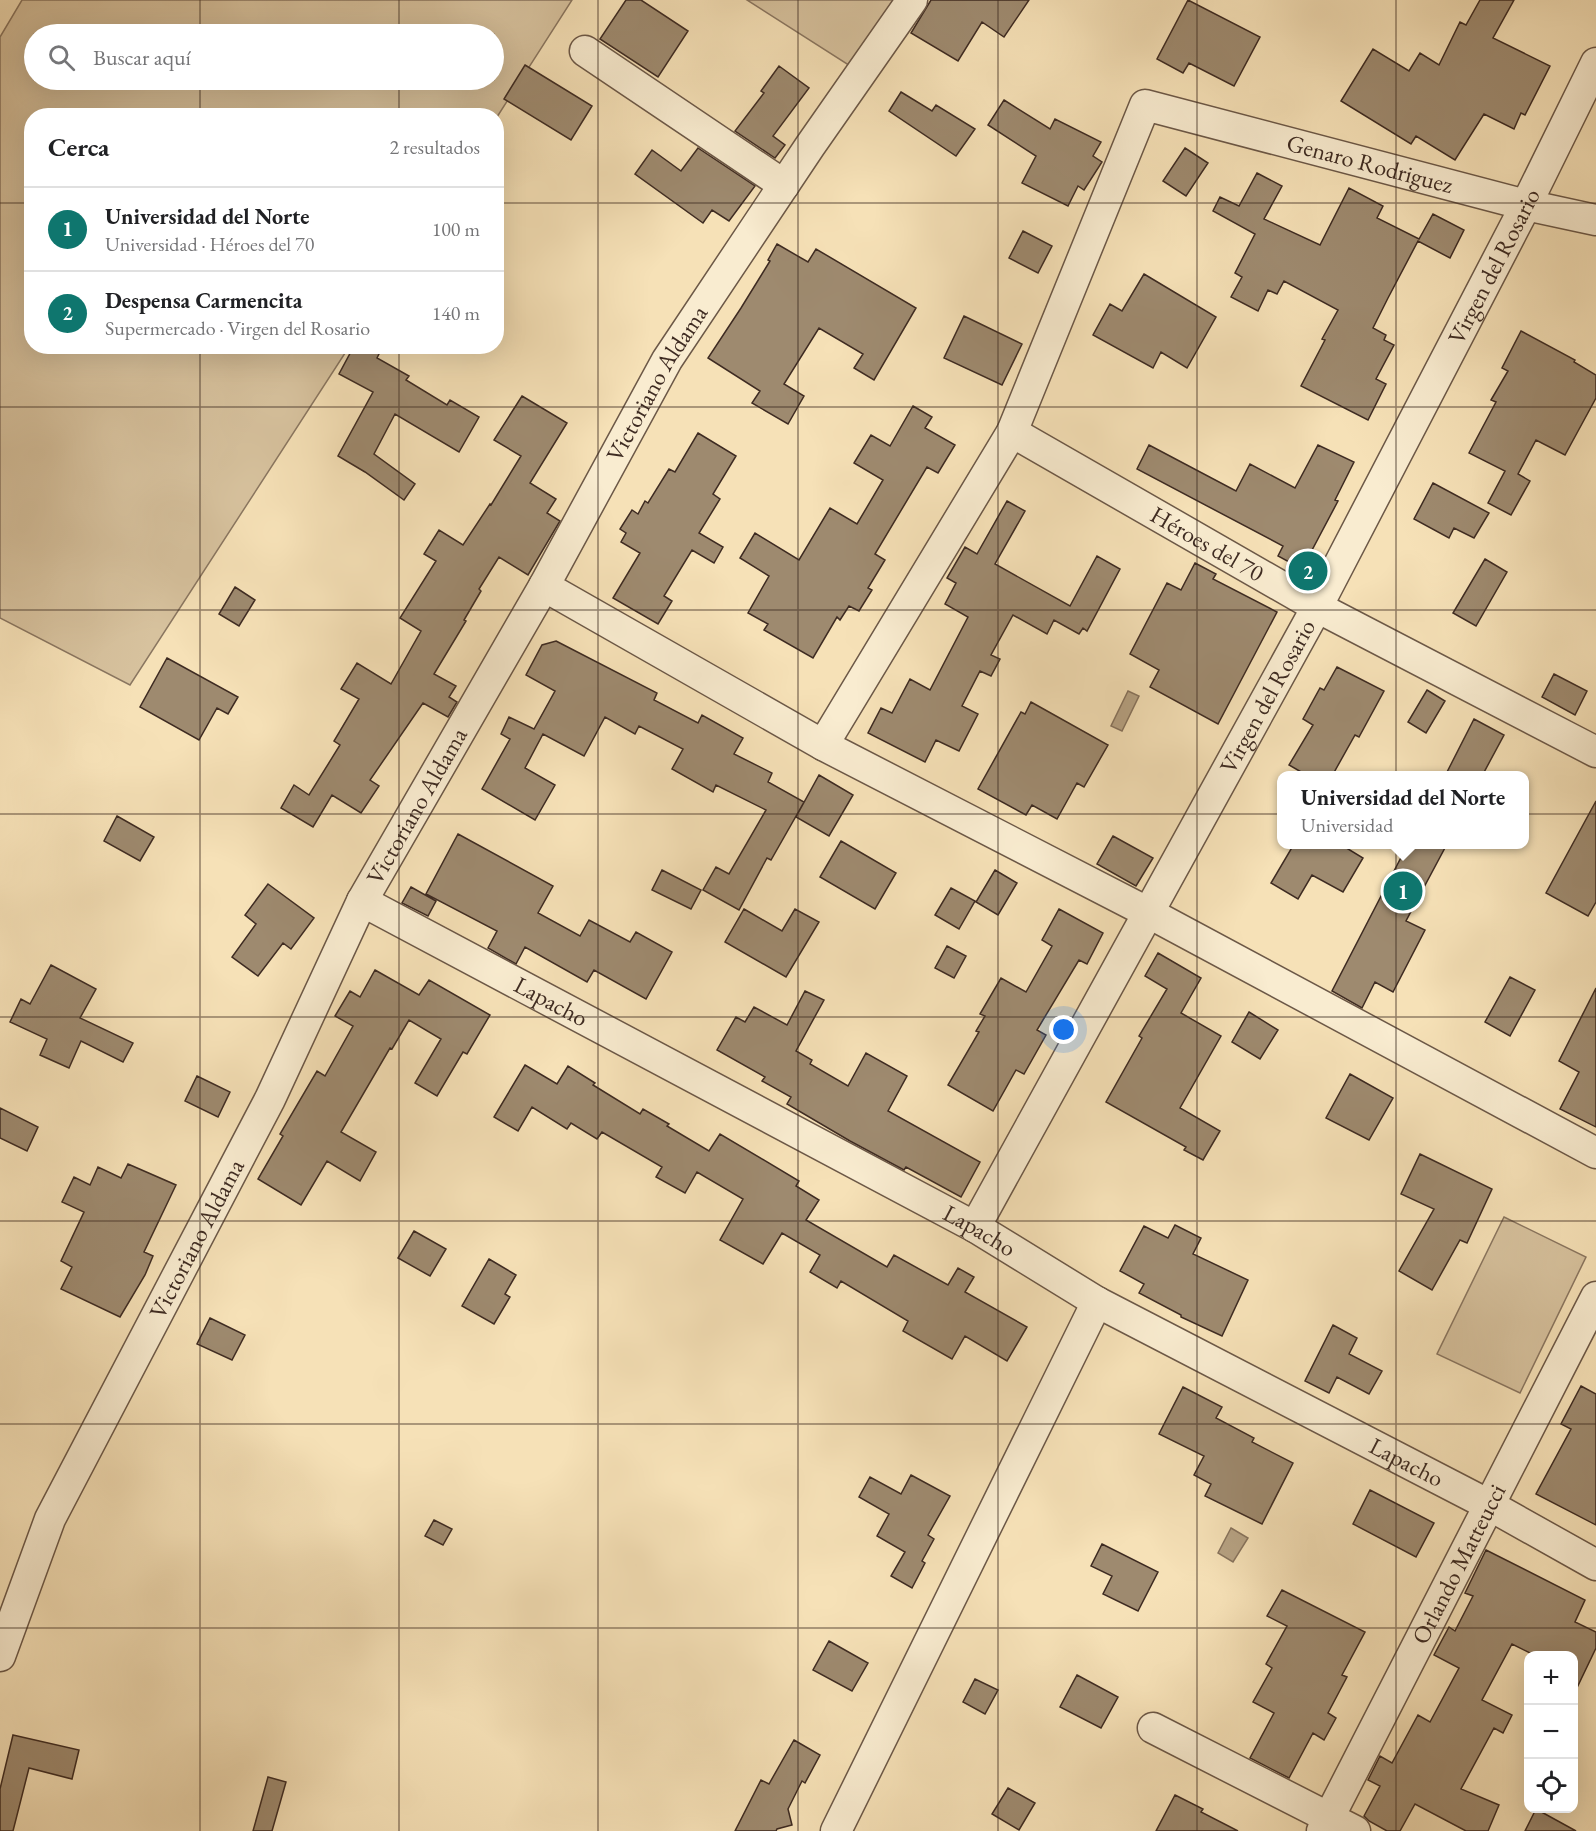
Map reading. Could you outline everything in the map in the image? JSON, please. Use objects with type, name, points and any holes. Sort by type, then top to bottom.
[{"type":"street","name":"Victoriano Aldama","points":[[0,1656],[50,1519],[270,1099],[362,901],[544,586],[667,360],[912,0]]},
{"type":"street","points":[[585,51],[784,185]]},
{"type":"street","name":"Virgen del Rosario","points":[[975,1227],[1317,607],[1526,205],[1596,63]]},
{"type":"street","name":"Genaro Rodriguez","points":[[1012,432],[1145,105],[1526,205],[1596,220]]},
{"type":"street","points":[[823,746],[1012,432]]},
{"type":"street","name":"Héroes del 70","points":[[1012,432],[1317,607],[1596,752]]},
{"type":"street","points":[[544,586],[823,746],[1149,914],[1596,1152]]},
{"type":"street","name":"Lapacho","points":[[362,901],[975,1227],[1097,1302],[1489,1505],[1596,1565]]},
{"type":"street","name":"Orlando Matteucci","points":[[1336,1826],[1489,1505],[1596,1296]]},
{"type":"street","points":[[836,1831],[1097,1302]]},
{"type":"street","points":[[1153,1728],[1336,1826]]},
{"type":"shaded area","points":[[22,0],[572,0],[503,108],[24,108],[24,354],[344,354],[130,685],[0,618],[0,37]]},
{"type":"shaded area","points":[[747,0],[907,0],[858,71]]},
{"type":"shaded area","points":[[1128,691],[1139,696],[1122,731],[1111,726]]},
{"type":"shaded area","points":[[1504,1217],[1586,1257],[1520,1393],[1437,1354]]},
{"type":"shaded area","points":[[1231,1528],[1248,1538],[1233,1562],[1218,1553]]},
{"type":"building","points":[[626,0],[641,0],[688,31],[658,77],[600,39]]},
{"type":"building","points":[[931,0],[1029,0],[1004,37],[982,22],[958,61],[911,33]]},
{"type":"building","points":[[1188,0],[1260,37],[1234,86],[1189,63],[1183,73],[1157,59]]},
{"type":"building","points":[[1480,0],[1514,0],[1493,38],[1550,66],[1525,115],[1521,113],[1514,129],[1484,114],[1455,160],[1416,136],[1411,144],[1341,101],[1373,49],[1409,71],[1420,53],[1439,65],[1460,22],[1466,25]]},
{"type":"building","points":[[525,65],[592,106],[571,140],[504,99]]},
{"type":"building","points":[[779,66],[809,88],[773,136],[785,145],[775,158],[735,131],[764,93],[761,91]]},
{"type":"building","points":[[901,92],[932,111],[936,105],[975,129],[956,156],[889,111]]},
{"type":"building","points":[[1004,100],[1050,129],[1055,119],[1101,142],[1093,156],[1102,162],[1084,190],[1078,186],[1068,206],[1022,183],[1036,156],[988,125]]},
{"type":"building","points":[[698,148],[755,186],[729,221],[712,210],[703,223],[635,174],[652,150],[681,171]]},
{"type":"building","points":[[1185,148],[1208,163],[1186,196],[1163,181]]},
{"type":"building","points":[[1257,173],[1282,186],[1264,219],[1320,245],[1349,188],[1383,206],[1377,218],[1419,239],[1433,214],[1464,230],[1450,258],[1418,241],[1388,298],[1373,328],[1386,335],[1384,340],[1394,345],[1376,379],[1386,384],[1368,420],[1301,386],[1338,310],[1284,281],[1277,294],[1268,290],[1258,311],[1231,297],[1242,277],[1235,273],[1255,234],[1213,211],[1220,197],[1239,206]]},
{"type":"building","points":[[1023,231],[1052,246],[1038,273],[1009,258]]},
{"type":"building","points":[[777,244],[808,262],[816,249],[916,308],[874,380],[854,368],[863,354],[819,328],[784,384],[804,396],[788,424],[752,403],[760,391],[708,358],[770,261],[768,260]]},
{"type":"building","points":[[1144,274],[1216,317],[1187,368],[1161,352],[1153,368],[1093,335],[1110,304],[1122,311]]},
{"type":"building","points":[[964,316],[1022,344],[1002,385],[944,358]]},
{"type":"building","points":[[1521,331],[1575,360],[1574,362],[1596,375],[1596,398],[1565,455],[1536,440],[1518,474],[1530,481],[1511,515],[1488,503],[1505,471],[1469,453],[1496,402],[1491,400],[1508,371],[1502,368]]},
{"type":"building","points":[[350,354],[379,354],[377,358],[409,376],[406,380],[447,405],[450,400],[479,417],[459,452],[395,414],[374,454],[415,484],[404,500],[338,456],[373,392],[339,374]]},
{"type":"building","points":[[522,396],[567,423],[530,483],[556,499],[547,513],[560,521],[528,575],[499,557],[479,589],[481,591],[464,620],[466,621],[434,674],[456,686],[449,697],[457,702],[448,717],[423,703],[370,780],[379,786],[361,813],[332,795],[313,827],[281,808],[294,785],[309,795],[340,745],[334,741],[359,699],[341,689],[357,663],[391,684],[421,631],[400,618],[436,561],[424,554],[439,530],[463,545],[521,456],[494,440]]},
{"type":"building","points":[[913,406],[932,417],[925,428],[955,445],[938,473],[927,467],[875,554],[885,560],[868,588],[872,590],[859,611],[849,606],[840,620],[837,617],[813,658],[764,630],[768,624],[748,613],[769,576],[740,558],[755,533],[799,560],[830,508],[857,524],[883,480],[854,463],[871,435],[890,446]]},
{"type":"building","points":[[698,433],[736,456],[713,494],[720,499],[699,533],[723,547],[714,563],[692,550],[664,596],[672,601],[658,624],[613,598],[640,553],[621,542],[626,533],[620,529],[632,510],[638,514],[645,501],[648,503],[669,469],[675,472]]},
{"type":"building","points":[[1149,445],[1236,491],[1250,464],[1295,488],[1318,445],[1354,462],[1335,500],[1338,501],[1302,569],[1278,556],[1283,546],[1137,469]]},
{"type":"building","points":[[1433,483],[1489,513],[1474,538],[1454,528],[1449,538],[1414,519]]},
{"type":"building","points":[[1007,501],[1025,511],[995,564],[1070,606],[1097,556],[1120,569],[1087,631],[1083,628],[1079,634],[1054,620],[1047,634],[1013,615],[991,655],[1000,659],[991,676],[980,671],[962,706],[978,714],[959,751],[936,740],[925,762],[868,733],[881,708],[892,713],[910,679],[930,690],[968,617],[945,604],[956,583],[947,578],[965,547],[977,554]]},
{"type":"building","points":[[1485,559],[1507,572],[1476,626],[1453,613]]},
{"type":"building","points":[[1195,563],[1216,574],[1213,579],[1277,612],[1218,724],[1150,687],[1159,670],[1130,654],[1167,583],[1181,590]]},
{"type":"building","points":[[235,587],[255,600],[239,626],[219,614]]},
{"type":"building","points":[[556,641],[657,693],[654,700],[698,723],[702,715],[743,738],[734,754],[772,773],[768,782],[804,802],[771,860],[767,858],[739,910],[703,890],[716,867],[729,874],[766,810],[716,785],[713,792],[672,769],[683,749],[639,726],[635,734],[605,717],[584,756],[543,734],[525,768],[555,785],[535,820],[482,789],[510,739],[501,734],[509,717],[534,729],[555,691],[526,675],[542,645]]},
{"type":"building","points":[[167,658],[238,697],[228,714],[217,708],[199,740],[140,707]]},
{"type":"building","points":[[1337,667],[1384,691],[1359,737],[1355,735],[1335,771],[1299,771],[1289,765],[1313,725],[1303,719],[1320,688],[1324,690]]},
{"type":"building","points":[[1554,674],[1587,691],[1575,715],[1542,697]]},
{"type":"building","points":[[1427,690],[1445,701],[1426,733],[1408,722]]},
{"type":"building","points":[[1031,702],[1108,745],[1084,787],[1077,783],[1057,819],[1032,805],[1026,815],[978,789],[1021,712],[1025,714]]},
{"type":"building","points":[[1474,719],[1504,735],[1485,771],[1448,771]]},
{"type":"building","points":[[819,775],[853,795],[829,836],[796,817]]},
{"type":"building","points":[[1596,801],[1596,902],[1588,916],[1546,893]]},
{"type":"building","points":[[117,816],[154,837],[140,861],[104,841]]},
{"type":"building","points":[[458,834],[553,886],[538,913],[580,936],[589,920],[630,942],[636,932],[672,952],[646,999],[594,970],[587,982],[525,947],[516,964],[488,948],[497,931],[426,894]]},
{"type":"building","points":[[1113,836],[1153,858],[1136,886],[1097,864]]},
{"type":"building","points":[[841,841],[896,873],[875,909],[820,877]]},
{"type":"building","points":[[1291,849],[1348,849],[1363,858],[1343,892],[1312,875],[1298,899],[1271,883]]},
{"type":"building","points":[[1405,849],[1444,849],[1406,921],[1425,930],[1393,992],[1375,982],[1362,1008],[1332,991]]},
{"type":"building","points":[[662,870],[701,890],[691,909],[652,890]]},
{"type":"building","points":[[995,870],[1017,883],[998,915],[976,902]]},
{"type":"building","points":[[268,884],[314,918],[291,949],[283,943],[258,976],[232,957],[256,924],[245,915]]},
{"type":"building","points":[[411,887],[436,901],[428,916],[402,903]]},
{"type":"building","points":[[951,888],[975,901],[959,929],[935,915]]},
{"type":"building","points":[[744,909],[782,931],[795,909],[819,922],[786,977],[725,942]]},
{"type":"building","points":[[1059,909],[1103,933],[1087,964],[1079,960],[1037,1030],[1046,1035],[1024,1074],[1016,1070],[993,1111],[948,1085],[979,1032],[976,1031],[985,1016],[980,1014],[1001,978],[1026,992],[1052,946],[1042,940]]},
{"type":"building","points":[[947,946],[966,956],[954,978],[935,968]]},
{"type":"building","points":[[1158,953],[1201,978],[1181,1013],[1221,1036],[1180,1108],[1220,1131],[1203,1160],[1184,1150],[1186,1147],[1106,1102],[1142,1038],[1139,1036],[1167,989],[1145,976]]},
{"type":"building","points":[[51,965],[96,989],[80,1018],[133,1043],[123,1062],[81,1041],[69,1068],[40,1055],[47,1039],[10,1022],[21,999],[30,1004]]},
{"type":"building","points":[[375,970],[419,995],[429,980],[490,1015],[467,1054],[463,1052],[437,1096],[415,1083],[441,1039],[409,1020],[341,1132],[376,1152],[360,1181],[327,1161],[301,1205],[258,1179],[283,1136],[280,1134],[317,1071],[325,1076],[353,1026],[335,1016],[350,991],[360,997]]},
{"type":"building","points":[[1510,977],[1535,990],[1510,1036],[1485,1022]]},
{"type":"building","points":[[1596,988],[1596,1127],[1560,1109],[1579,1072],[1559,1061]]},
{"type":"building","points":[[805,991],[824,1000],[796,1051],[812,1060],[810,1064],[848,1086],[866,1053],[907,1076],[888,1111],[980,1162],[961,1197],[906,1167],[904,1170],[787,1104],[791,1097],[762,1081],[765,1077],[717,1050],[736,1017],[745,1022],[754,1007],[787,1025]]},
{"type":"building","points":[[1249,1012],[1278,1030],[1260,1059],[1232,1042]]},
{"type":"building","points":[[525,1065],[557,1084],[568,1066],[595,1083],[593,1085],[640,1114],[643,1109],[709,1151],[720,1134],[799,1181],[796,1186],[819,1200],[806,1220],[887,1267],[894,1255],[948,1285],[958,1268],[974,1277],[965,1292],[1027,1327],[1007,1361],[965,1336],[952,1359],[903,1331],[908,1321],[841,1281],[837,1288],[810,1272],[820,1255],[782,1233],[763,1264],[720,1240],[743,1199],[697,1172],[685,1193],[656,1177],[662,1167],[602,1132],[597,1139],[571,1123],[567,1129],[532,1107],[518,1131],[494,1117]]},
{"type":"building","points":[[1350,1074],[1393,1098],[1369,1140],[1326,1118]]},
{"type":"building","points":[[197,1076],[230,1092],[218,1117],[185,1101]]},
{"type":"building","points":[[0,1108],[38,1127],[27,1151],[0,1138]]},
{"type":"building","points":[[1420,1154],[1492,1189],[1467,1243],[1460,1240],[1432,1290],[1399,1271],[1434,1209],[1401,1194]]},
{"type":"building","points":[[128,1164],[176,1185],[144,1252],[153,1256],[145,1275],[120,1317],[61,1289],[72,1267],[61,1261],[84,1212],[62,1202],[74,1177],[90,1185],[98,1167],[121,1178]]},
{"type":"building","points":[[1175,1225],[1201,1238],[1193,1254],[1248,1280],[1222,1336],[1181,1317],[1139,1293],[1144,1284],[1120,1271],[1144,1226],[1168,1238]]},
{"type":"building","points":[[414,1231],[446,1249],[430,1276],[398,1258]]},
{"type":"building","points":[[489,1259],[516,1275],[505,1294],[510,1297],[494,1324],[462,1306]]},
{"type":"building","points":[[210,1318],[245,1335],[232,1360],[197,1344]]},
{"type":"building","points":[[1333,1325],[1357,1338],[1349,1354],[1382,1371],[1369,1394],[1337,1377],[1329,1393],[1305,1381]]},
{"type":"building","points":[[1581,1386],[1596,1394],[1596,1525],[1536,1494],[1571,1429],[1561,1424]]},
{"type":"building","points":[[1183,1387],[1222,1407],[1216,1418],[1254,1438],[1252,1442],[1293,1463],[1262,1524],[1205,1496],[1211,1484],[1194,1475],[1204,1456],[1159,1434]]},
{"type":"building","points":[[911,1475],[950,1496],[928,1535],[934,1539],[922,1561],[925,1563],[912,1588],[891,1576],[905,1552],[877,1536],[889,1514],[859,1497],[870,1477],[901,1494]]},
{"type":"building","points":[[1370,1490],[1434,1523],[1416,1557],[1353,1524]]},
{"type":"building","points":[[434,1520],[452,1529],[443,1545],[425,1536]]},
{"type":"building","points":[[1102,1544],[1158,1572],[1138,1611],[1103,1594],[1112,1576],[1091,1566]]},
{"type":"building","points":[[1486,1550],[1585,1600],[1575,1622],[1596,1632],[1596,1648],[1578,1686],[1578,1651],[1526,1651],[1512,1644],[1482,1700],[1512,1715],[1503,1733],[1494,1728],[1461,1789],[1499,1805],[1488,1831],[1466,1831],[1415,1804],[1400,1831],[1387,1831],[1364,1816],[1380,1786],[1368,1780],[1380,1756],[1392,1763],[1418,1715],[1430,1722],[1459,1668],[1434,1655],[1449,1627],[1455,1631],[1473,1596],[1465,1593]]},
{"type":"building","points":[[1282,1590],[1365,1632],[1342,1675],[1347,1677],[1328,1713],[1336,1718],[1324,1740],[1313,1733],[1289,1778],[1250,1758],[1274,1713],[1253,1702],[1272,1668],[1266,1664],[1287,1626],[1267,1616]]},
{"type":"building","points":[[829,1641],[868,1663],[852,1691],[813,1670]]},
{"type":"building","points":[[1077,1675],[1118,1697],[1101,1728],[1060,1707]]},
{"type":"building","points":[[975,1679],[998,1690],[985,1714],[963,1702]]},
{"type":"building","points":[[13,1735],[79,1750],[72,1779],[29,1768],[13,1831],[0,1831],[0,1789]]},
{"type":"building","points":[[794,1740],[820,1755],[805,1783],[802,1781],[788,1809],[792,1825],[776,1831],[735,1831],[761,1780],[769,1784]]},
{"type":"building","points":[[268,1777],[286,1782],[272,1831],[253,1831]]},
{"type":"building","points":[[1008,1788],[1035,1803],[1019,1830],[992,1814]]},
{"type":"building","points":[[1175,1795],[1203,1809],[1201,1812],[1238,1831],[1156,1831]]},
{"type":"building","points":[[1534,1813],[1543,1813],[1576,1831],[1525,1831]]},
{"type":"place","name":"Despensa Carmencita","points":[[1308,571]]},
{"type":"place","name":"Universidad del Norte","points":[[1403,891]]}]
